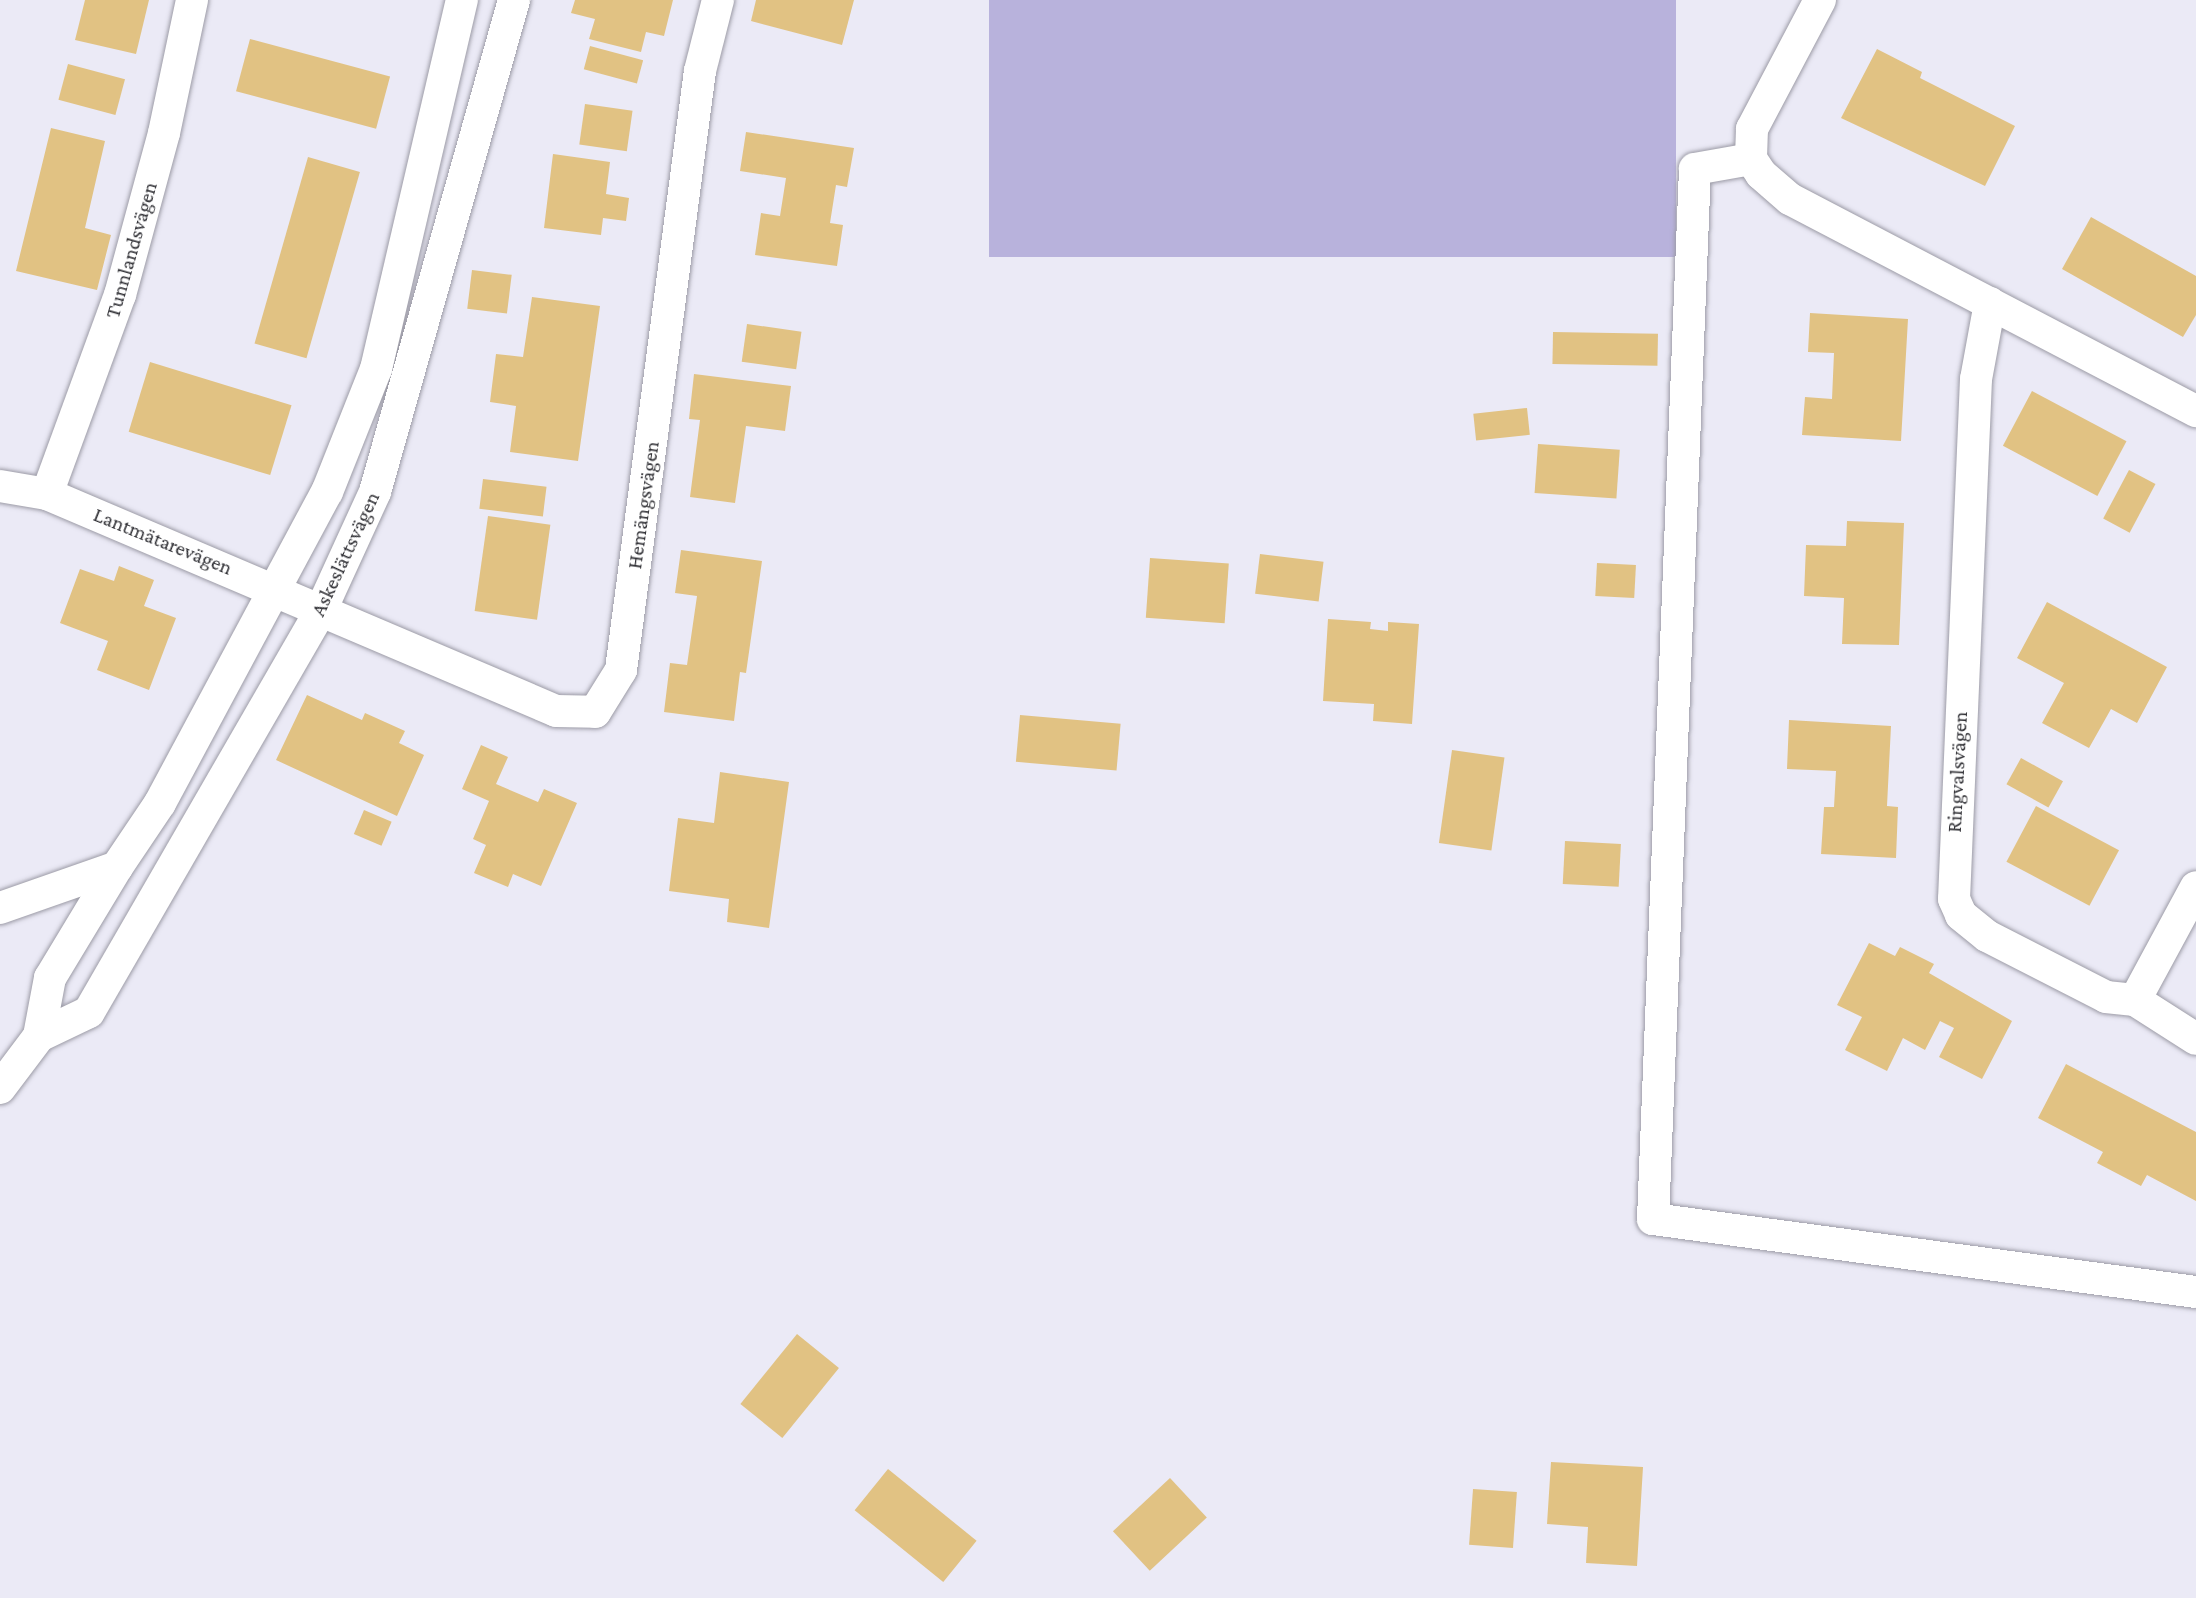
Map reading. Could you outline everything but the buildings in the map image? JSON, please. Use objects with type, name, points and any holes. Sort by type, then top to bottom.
[{"type":"street","name":"Tunnlandsvägen","points":[[47,494],[120,295],[164,133],[191,0]]},
{"type":"street","name":"Askeslättsvägen","points":[[0,1088],[39,1036],[50,978],[117,867],[160,803],[327,492],[376,369],[462,0]]},
{"type":"street","name":"Askeslättsvägen","points":[[39,1036],[89,1012],[321,610],[375,492],[514,0]]},
{"type":"street","name":"Hemängsvägen","points":[[321,610],[556,711],[595,712],[621,670],[700,71],[718,0]]},
{"type":"street","points":[[1820,0],[1752,129],[1751,159],[1790,199],[2196,411]]},
{"type":"street","points":[[1751,159],[1695,169],[1653,1219],[2196,1292]]},
{"type":"street","name":"Ringvalsvägen","points":[[1990,303],[1976,379],[1954,898],[1961,915],[1987,936],[2106,997],[2135,1000]]},
{"type":"street","name":"Lantmätarevägen","points":[[0,486],[47,494],[321,610]]},
{"type":"street","points":[[0,908],[117,867]]},
{"type":"street","points":[[2196,887],[2135,1000],[2196,1039]]},
{"type":"shaded area","points":[[989,0],[1676,0],[1676,257],[989,257]]}]
